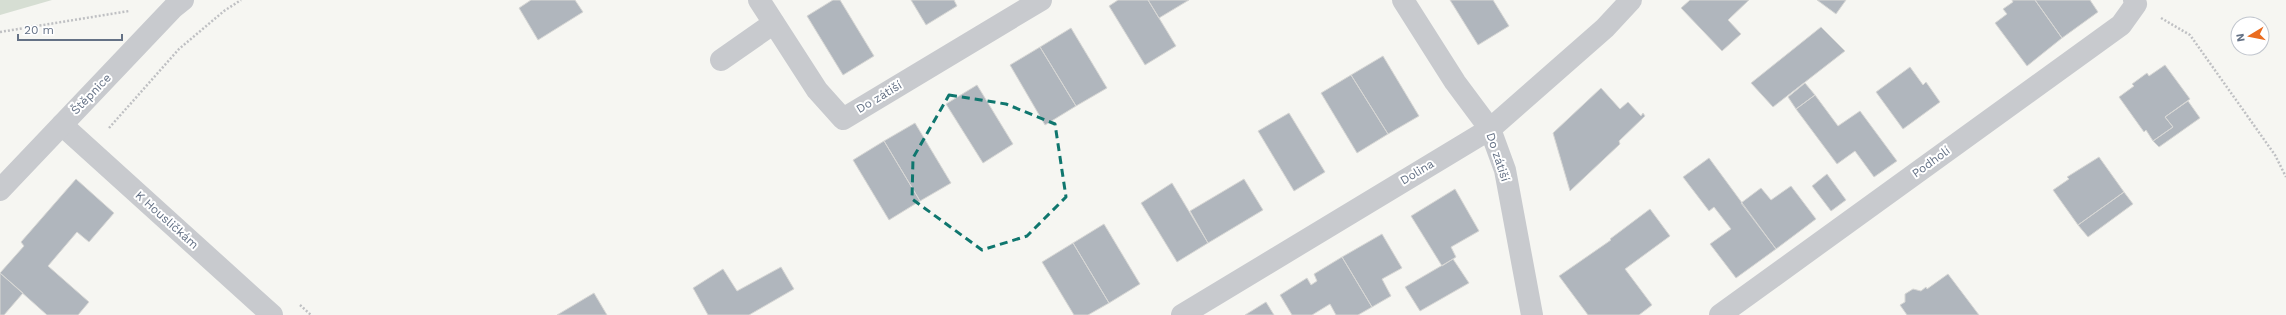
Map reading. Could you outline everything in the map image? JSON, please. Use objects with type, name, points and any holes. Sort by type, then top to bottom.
[{"type":"street","name":"Štěpnice","points":[[0,190],[173,8],[183,0]]},
{"type":"street","name":"Do zátiší","points":[[759,0],[817,90],[843,119],[1041,0]]},
{"type":"street","name":"Do zátiší","points":[[1403,0],[1456,82],[1490,129],[1504,170],[1532,315]]},
{"type":"street","name":"Dolina","points":[[1182,315],[1490,129],[1605,28],[1631,0]]},
{"type":"street","name":"Podholí","points":[[1720,315],[2121,25],[2135,2]]},
{"type":"street","points":[[720,60],[774,23]]},
{"type":"street","name":"K Housličkám","points":[[62,125],[272,315]]},
{"type":"path","points":[[112,134],[109,128],[179,49],[224,11],[242,0]]},
{"type":"path","points":[[2135,2],[2190,35],[2275,155],[2286,176]]},
{"type":"path","points":[[0,32],[120,12]]},
{"type":"path","points":[[299,304],[311,315]]},
{"type":"highlighted area","points":[[949,95],[1006,104],[1055,124],[1066,197],[1027,236],[982,250],[912,199],[913,158]]},
{"type":"shaded area","points":[[0,0],[52,0],[0,15]]},
{"type":"building","points":[[531,0],[575,0],[583,12],[538,40],[519,8]]},
{"type":"building","points":[[833,0],[840,0],[874,56],[843,75],[807,16]]},
{"type":"building","points":[[911,0],[954,0],[957,6],[926,25]]},
{"type":"building","points":[[1118,0],[1148,0],[1176,46],[1145,65],[1109,6]]},
{"type":"building","points":[[1148,0],[1189,0],[1159,18]]},
{"type":"building","points":[[1450,0],[1493,0],[1509,26],[1478,45]]},
{"type":"building","points":[[1690,0],[1749,0],[1728,20],[1741,34],[1722,51],[1681,8]]},
{"type":"building","points":[[1817,0],[1846,0],[1836,14]]},
{"type":"building","points":[[2012,0],[2035,0],[2062,38],[2027,66],[1995,23],[2007,14],[2003,9],[2013,2]]},
{"type":"building","points":[[2035,0],[2090,0],[2098,12],[2062,38]]},
{"type":"building","points":[[1821,27],[1845,51],[1773,107],[1751,83]]},
{"type":"building","points":[[1071,28],[1107,88],[1076,106],[1040,47]]},
{"type":"building","points":[[1040,47],[1076,106],[1045,125],[1010,65]]},
{"type":"building","points":[[1383,56],[1419,116],[1388,134],[1351,75]]},
{"type":"building","points":[[2165,65],[2190,99],[2165,117],[2173,127],[2153,141],[2146,130],[2144,132],[2119,97],[2134,86],[2132,84],[2147,73],[2149,76]]},
{"type":"building","points":[[1910,67],[1923,85],[1926,82],[1940,102],[1903,129],[1876,92]]},
{"type":"building","points":[[1351,75],[1388,134],[1357,153],[1321,93]]},
{"type":"building","points":[[1805,83],[1815,95],[1796,109],[1788,97]]},
{"type":"building","points":[[977,85],[1013,144],[983,163],[946,104]]},
{"type":"building","points":[[1601,88],[1620,109],[1628,102],[1641,116],[1643,113],[1645,116],[1619,141],[1620,144],[1570,191],[1553,133]]},
{"type":"building","points":[[1815,95],[1838,126],[1860,111],[1897,161],[1874,177],[1855,151],[1837,164],[1796,109]]},
{"type":"building","points":[[2188,101],[2200,118],[2159,147],[2153,141],[2173,127],[2165,117]]},
{"type":"building","points":[[1289,113],[1325,172],[1294,191],[1258,131]]},
{"type":"building","points":[[915,123],[951,183],[920,201],[884,141]]},
{"type":"building","points":[[884,141],[920,201],[889,220],[853,160]]},
{"type":"building","points":[[2099,157],[2124,192],[2078,225],[2053,190],[2069,179],[2067,177]]},
{"type":"building","points":[[1709,158],[1776,249],[1736,278],[1710,244],[1731,229],[1714,207],[1709,211],[1683,177]]},
{"type":"building","points":[[1827,174],[1846,200],[1831,211],[1812,186]]},
{"type":"building","points":[[76,179],[114,213],[89,242],[77,232],[48,266],[89,302],[78,315],[47,315],[0,273],[24,246],[21,242]]},
{"type":"building","points":[[1244,179],[1263,210],[1208,243],[1190,211]]},
{"type":"building","points":[[1172,183],[1208,243],[1177,262],[1141,203]]},
{"type":"building","points":[[1791,186],[1816,219],[1776,249],[1741,203],[1761,188],[1771,200]]},
{"type":"building","points":[[1455,189],[1479,231],[1451,247],[1456,257],[1442,266],[1411,216]]},
{"type":"building","points":[[2124,192],[2133,204],[2088,237],[2078,225]]},
{"type":"building","points":[[1650,209],[1670,236],[1625,269],[1652,305],[1639,315],[1588,315],[1559,276],[1611,240],[1610,239]]},
{"type":"building","points":[[1104,224],[1140,284],[1109,303],[1073,243]]},
{"type":"building","points":[[1382,234],[1402,268],[1382,279],[1391,296],[1372,307],[1342,257]]},
{"type":"building","points":[[1073,243],[1109,303],[1088,315],[1074,315],[1042,262]]},
{"type":"building","points":[[1342,257],[1372,307],[1358,315],[1336,315],[1330,304],[1312,315],[1292,315],[1280,295],[1307,278],[1311,285],[1317,281],[1314,274]]},
{"type":"building","points":[[1453,259],[1469,283],[1420,311],[1405,287]]},
{"type":"building","points":[[781,267],[794,289],[749,315],[708,315],[693,288],[723,269],[737,291]]},
{"type":"building","points":[[0,273],[23,293],[4,315],[0,315]]},
{"type":"building","points":[[1948,274],[1979,315],[1907,315],[1900,305],[1905,302],[1905,294],[1913,289],[1921,291],[1926,287],[1927,289]]},
{"type":"building","points":[[594,293],[607,315],[557,315]]},
{"type":"building","points":[[1266,302],[1274,315],[1245,315]]}]
